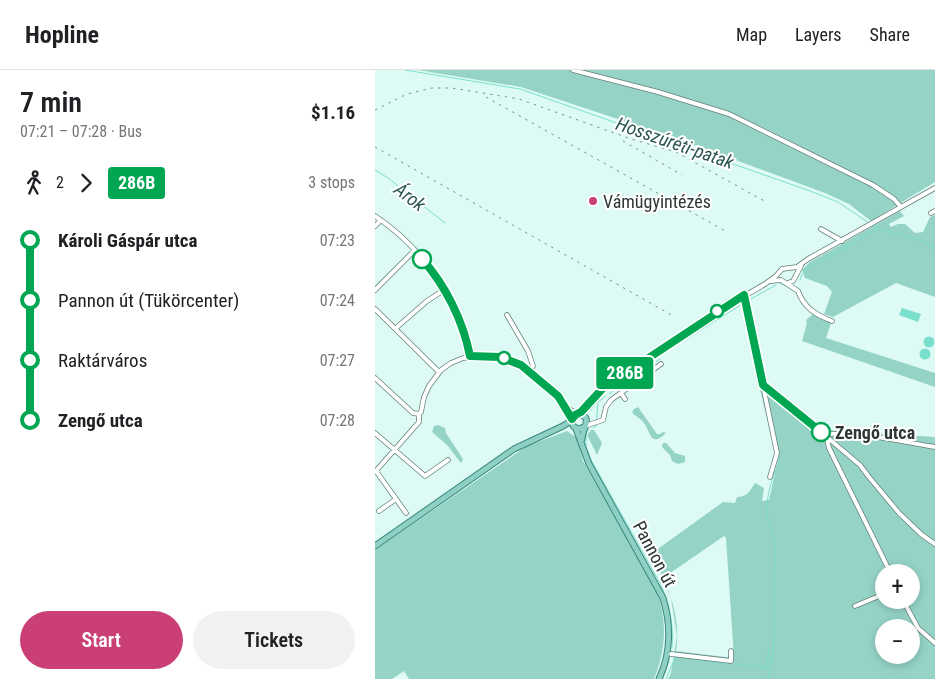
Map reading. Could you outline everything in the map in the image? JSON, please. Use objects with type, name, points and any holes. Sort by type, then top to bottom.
[{"type":"main road","points":[[375,546],[514,449],[571,420],[578,414],[586,423],[575,428],[543,435]]},
{"type":"main road","name":"Pannon út","points":[[571,420],[589,464],[663,598],[667,610],[668,640],[666,660],[659,679]]},
{"type":"main road","name":"Pannon út","points":[[583,450],[582,436],[586,423]]},
{"type":"street","points":[[573,70],[658,92],[734,116],[873,185],[894,199],[901,207]]},
{"type":"street","points":[[765,284],[785,268],[791,269],[935,188]]},
{"type":"street","points":[[375,216],[415,250],[429,267],[457,315],[470,356]]},
{"type":"street","points":[[375,226],[381,220]]},
{"type":"street","points":[[821,229],[842,241]]},
{"type":"street","points":[[375,290],[415,250]]},
{"type":"street","points":[[788,283],[811,257]]},
{"type":"street","points":[[563,404],[578,414],[603,388],[744,295],[773,280],[781,280],[798,290],[791,269]]},
{"type":"street","points":[[779,273],[781,280]]},
{"type":"street","points":[[396,328],[421,306],[444,290]]},
{"type":"street","points":[[798,291],[801,300],[810,310],[832,322]]},
{"type":"street","points":[[744,295],[761,381],[764,387],[857,461],[899,513],[922,535],[935,544]]},
{"type":"street","points":[[375,309],[439,372]]},
{"type":"street","points":[[507,315],[533,363],[530,371]]},
{"type":"street","points":[[406,513],[376,471],[419,422],[419,414],[427,389],[439,372],[454,362],[470,356],[493,356],[518,364],[530,371],[558,396],[571,420]]},
{"type":"street","points":[[593,399],[587,412],[586,423],[603,420],[607,404],[661,364]]},
{"type":"street","points":[[375,378],[413,413],[419,414]]},
{"type":"street","points":[[764,387],[763,392],[777,453],[770,477]]},
{"type":"street","points":[[621,393],[625,399]]},
{"type":"street","points":[[375,433],[425,476],[447,460]]},
{"type":"street","points":[[827,436],[875,436],[935,447]]},
{"type":"street","points":[[827,436],[829,448],[886,564]]},
{"type":"street","points":[[379,511],[396,499]]},
{"type":"street","points":[[855,606],[875,598]]},
{"type":"street","points":[[908,609],[918,628],[935,644]]},
{"type":"street","points":[[671,654],[731,661],[731,651]]},
{"type":"shaded area","points":[[418,70],[935,70],[935,182],[871,221],[849,204],[825,193],[678,139],[521,87]]},
{"type":"shaded area","points":[[900,211],[904,216],[889,224],[891,227],[905,224],[915,233],[923,232],[930,217],[935,215],[935,297],[896,283],[833,317],[824,314],[832,292],[827,286],[805,278],[802,270],[810,262]]},
{"type":"shaded area","points":[[902,308],[921,314],[918,322],[899,315]]},
{"type":"shaded area","points":[[813,314],[831,323],[826,338],[935,373],[935,387],[802,341],[807,323],[806,320]]},
{"type":"shaded area","points":[[929,336],[935,342],[929,348],[923,342]]},
{"type":"shaded area","points":[[925,348],[931,354],[925,360],[919,354]]},
{"type":"shaded area","points":[[766,381],[827,430],[935,437],[935,679],[668,679],[671,673],[677,636],[676,651],[734,658],[726,538],[724,536],[663,578],[671,598],[662,578],[655,551],[723,502],[735,503],[737,497],[746,495],[755,483],[764,488],[762,501],[769,500],[779,456],[770,431],[760,389]]},
{"type":"shaded area","points":[[638,407],[657,434],[666,433],[657,439],[651,437],[643,421],[632,412]]},
{"type":"shaded area","points":[[438,425],[445,428],[446,433],[463,459],[461,463],[447,445],[432,432],[434,426]]},
{"type":"shaded area","points":[[591,430],[594,430],[602,443],[597,455],[587,435]]},
{"type":"shaded area","points":[[567,431],[577,438],[583,461],[658,593],[663,615],[664,636],[661,657],[654,679],[409,679],[404,671],[392,679],[375,679],[375,550],[527,446]]},
{"type":"shaded area","points":[[663,443],[666,443],[675,453],[685,456],[685,462],[678,464],[672,461],[670,455],[662,447]]},
{"type":"shaded area","points":[[671,598],[677,623],[677,636]]},
{"type":"waterway","name":"Hosszúréti-patak","points":[[405,70],[520,89],[810,191],[838,202],[869,223]]},
{"type":"waterway","name":"Árok","points":[[375,170],[445,223]]},
{"type":"waterway","name":"Hosszúréti-patak","points":[[872,226],[918,240],[935,248]]},
{"type":"waterway","points":[[800,280],[802,274],[809,268],[874,231],[877,227]]},
{"type":"waterway","points":[[779,283],[789,287]]},
{"type":"waterway","points":[[749,300],[776,285]]},
{"type":"waterway","points":[[726,300],[731,298]]},
{"type":"waterway","points":[[718,306],[723,303]]},
{"type":"waterway","points":[[675,343],[683,338],[685,340],[742,304]]},
{"type":"waterway","points":[[712,311],[715,307]]},
{"type":"waterway","points":[[664,351],[670,346]]},
{"type":"waterway","points":[[609,394],[660,359]]},
{"type":"waterway","points":[[593,428],[596,426],[598,402],[606,396]]},
{"type":"waterway","points":[[590,411],[597,402]]},
{"type":"waterway","points":[[574,409],[579,409],[585,403]]},
{"type":"waterway","points":[[589,429],[586,431],[586,447],[591,460],[660,583],[668,606],[672,647]]},
{"type":"waterway","points":[[768,679],[774,642],[775,556],[767,503],[780,458]]},
{"type":"waterway","points":[[735,664],[767,668],[769,647]]},
{"type":"waterway","points":[[666,679],[677,657],[730,664]]},
{"type":"waterway","points":[[662,679],[669,660]]},
{"type":"railway","points":[[375,110],[407,94],[432,88],[452,88],[519,99],[631,139],[676,152],[766,202]]},
{"type":"railway","points":[[486,97],[727,232]]},
{"type":"railway","points":[[623,141],[682,175]]},
{"type":"railway","points":[[375,147],[675,317]]},
{"type":"bus line","name":"286B","points":[[422,259],[439,282],[457,315],[470,356],[500,357],[521,365],[558,396],[572,419],[603,388],[744,295],[761,381],[764,387],[821,432]]},
{"type":"place","name":"Vámügyintézés","points":[[593,201]]},
{"type":"place","name":"Zengő utca","points":[[821,432]]}]
